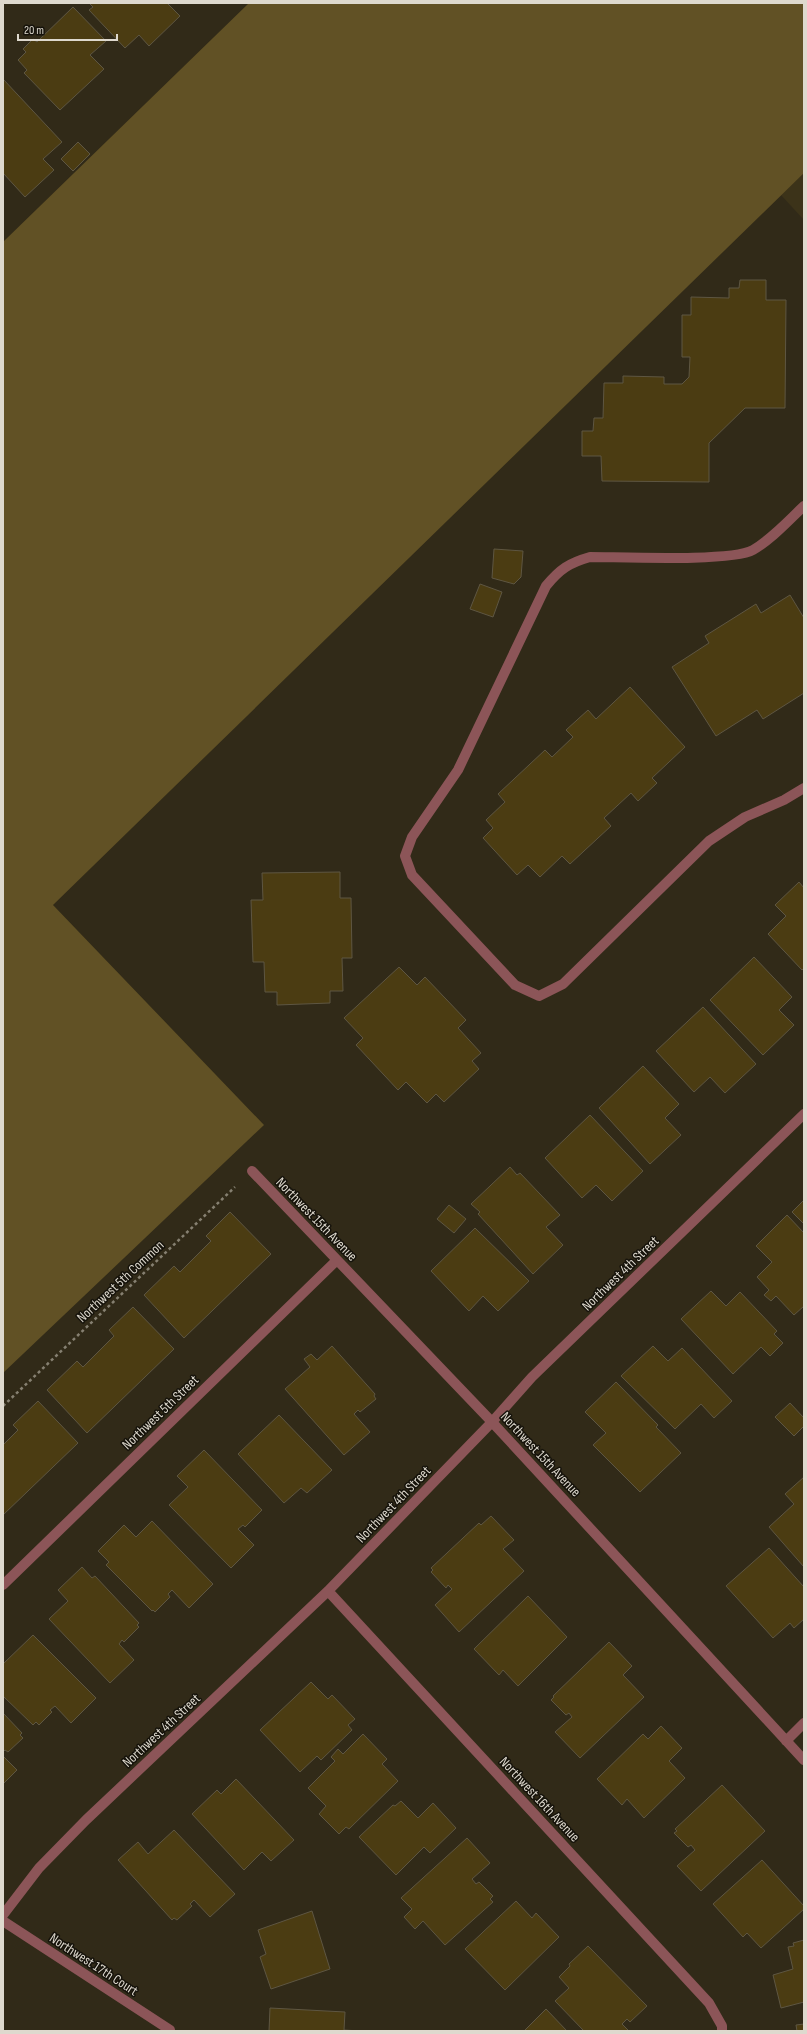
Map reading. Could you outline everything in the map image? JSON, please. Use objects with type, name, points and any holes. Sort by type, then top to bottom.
[{"type":"street","points":[[804,506],[779,530],[752,551],[721,557],[590,557],[572,562],[558,572],[546,586],[458,770],[412,837],[404,856],[412,875],[515,985],[539,996],[563,984],[709,842],[745,817],[784,800],[804,788]]},
{"type":"street","name":"Northwest 4th Street","points":[[3,1915],[39,1868],[86,1820],[328,1591],[492,1422],[532,1377],[804,1114]]},
{"type":"street","name":"Northwest 15th Avenue","points":[[252,1171],[492,1422],[804,1760]]},
{"type":"street","name":"Northwest 5th Street","points":[[3,1584],[337,1260]]},
{"type":"street","name":"Northwest 16th Avenue","points":[[328,1591],[709,2003],[722,2026],[722,2031]]},
{"type":"street","points":[[786,1741],[804,1723]]},
{"type":"street","name":"Northwest 17th Court","points":[[3,1920],[170,2030]]},
{"type":"path","name":"Northwest 5th Common","points":[[3,1406],[252,1171]]},
{"type":"shaded area","points":[[249,3],[804,3],[804,173],[53,905],[264,1125],[3,1373],[3,242]]},
{"type":"shaded area","points":[[804,173],[804,220],[781,195]]},
{"type":"building","points":[[89,3],[167,3],[180,16],[149,46],[139,35],[125,48],[89,10],[93,7]]},
{"type":"building","points":[[73,7],[106,41],[90,55],[104,69],[60,110],[24,73],[27,70],[18,60],[26,52],[23,49],[33,39],[37,42]]},
{"type":"building","points":[[3,79],[62,142],[43,159],[54,170],[25,197],[3,173]]},
{"type":"building","points":[[78,142],[90,154],[73,171],[61,159]]},
{"type":"building","points":[[740,280],[766,280],[766,300],[786,300],[785,408],[745,408],[709,443],[709,482],[602,481],[601,456],[582,456],[582,431],[593,431],[594,418],[603,418],[604,383],[623,383],[623,376],[664,377],[664,384],[682,384],[689,377],[690,357],[682,357],[682,315],[691,315],[691,297],[729,298],[729,288],[739,288]]},
{"type":"building","points":[[494,549],[523,551],[521,577],[514,584],[492,578]]},
{"type":"building","points":[[480,584],[502,592],[493,617],[470,609]]},
{"type":"building","points":[[790,595],[804,618],[804,693],[763,719],[757,710],[716,736],[672,667],[709,643],[705,636],[756,604],[761,613]]},
{"type":"building","points":[[630,687],[685,747],[652,778],[657,783],[638,801],[631,793],[604,818],[611,826],[570,864],[562,856],[540,877],[528,865],[517,875],[483,838],[493,828],[486,820],[505,802],[498,794],[545,750],[552,757],[573,737],[566,730],[588,710],[596,719]]},
{"type":"building","points":[[340,872],[340,898],[351,898],[352,958],[342,958],[343,991],[330,991],[330,1003],[277,1005],[277,992],[265,992],[264,962],[253,962],[251,900],[263,900],[262,873]]},
{"type":"building","points":[[799,882],[804,888],[804,968],[802,970],[768,934],[786,916],[775,905]]},
{"type":"building","points":[[754,957],[792,997],[779,1010],[794,1025],[763,1055],[710,1000]]},
{"type":"building","points":[[399,967],[417,985],[425,977],[466,1020],[458,1028],[481,1053],[472,1061],[479,1069],[444,1102],[436,1094],[427,1103],[406,1082],[398,1090],[356,1045],[363,1038],[344,1018]]},
{"type":"building","points":[[703,1007],[756,1064],[725,1093],[710,1077],[694,1092],[656,1051]]},
{"type":"building","points":[[643,1066],[679,1104],[665,1118],[681,1135],[650,1164],[599,1108]]},
{"type":"building","points":[[590,1115],[643,1171],[612,1201],[596,1185],[582,1198],[545,1158]]},
{"type":"building","points":[[510,1167],[517,1175],[520,1173],[560,1215],[546,1227],[563,1245],[533,1274],[478,1214],[480,1212],[471,1204]]},
{"type":"building","points":[[804,1200],[804,1224],[792,1212]]},
{"type":"building","points":[[449,1205],[466,1219],[454,1233],[437,1219]]},
{"type":"building","points":[[230,1212],[271,1254],[184,1338],[144,1295],[174,1266],[180,1272],[211,1241],[206,1236]]},
{"type":"building","points":[[787,1215],[804,1233],[804,1306],[794,1315],[776,1296],[771,1301],[764,1295],[769,1290],[757,1277],[772,1262],[756,1246]]},
{"type":"building","points":[[475,1228],[529,1281],[498,1311],[483,1296],[469,1311],[431,1271]]},
{"type":"building","points":[[711,1291],[726,1306],[740,1292],[777,1331],[774,1334],[783,1343],[770,1356],[761,1347],[733,1374],[681,1319]]},
{"type":"building","points":[[133,1307],[174,1349],[87,1433],[47,1390],[77,1361],[83,1367],[114,1336],[109,1330]]},
{"type":"building","points":[[332,1346],[375,1394],[374,1396],[376,1399],[360,1412],[358,1410],[354,1414],[370,1432],[344,1455],[285,1389],[310,1367],[304,1359],[311,1354],[317,1360]]},
{"type":"building","points":[[653,1346],[668,1361],[682,1348],[732,1401],[714,1418],[701,1404],[675,1429],[621,1376]]},
{"type":"building","points":[[616,1382],[658,1425],[656,1427],[681,1453],[640,1492],[593,1445],[606,1433],[585,1412]]},
{"type":"building","points":[[38,1401],[78,1443],[3,1515],[3,1445],[18,1430],[13,1425]]},
{"type":"building","points":[[790,1403],[804,1418],[804,1426],[794,1436],[775,1417]]},
{"type":"building","points":[[279,1415],[332,1470],[307,1493],[301,1488],[284,1503],[238,1454]]},
{"type":"building","points":[[204,1450],[262,1510],[245,1527],[243,1525],[238,1529],[254,1545],[231,1568],[169,1505],[188,1487],[177,1476]]},
{"type":"building","points":[[804,1477],[804,1567],[769,1527],[794,1504],[785,1494]]},
{"type":"building","points":[[491,1516],[514,1540],[503,1549],[524,1571],[459,1632],[435,1605],[452,1589],[448,1585],[446,1588],[431,1572],[433,1570],[431,1568],[479,1523],[481,1525]]},
{"type":"building","points":[[152,1521],[213,1584],[189,1608],[172,1590],[168,1594],[170,1597],[155,1612],[153,1610],[152,1611],[106,1565],[109,1562],[98,1551],[124,1525],[136,1537]]},
{"type":"building","points":[[769,1548],[804,1587],[804,1619],[794,1628],[790,1623],[773,1638],[726,1586]]},
{"type":"building","points":[[82,1567],[92,1578],[95,1576],[139,1623],[137,1625],[139,1627],[124,1642],[122,1640],[119,1644],[134,1660],[110,1683],[49,1619],[68,1601],[58,1590]]},
{"type":"building","points":[[528,1596],[567,1637],[518,1686],[503,1670],[499,1675],[474,1649]]},
{"type":"building","points":[[33,1635],[96,1698],[71,1723],[55,1706],[50,1710],[52,1712],[39,1725],[36,1722],[33,1725],[3,1696],[3,1664]]},
{"type":"building","points":[[609,1642],[632,1666],[623,1675],[644,1697],[580,1758],[555,1732],[572,1717],[569,1713],[566,1715],[551,1700],[554,1697],[553,1696]]},
{"type":"building","points":[[311,1682],[328,1699],[332,1695],[355,1719],[348,1725],[352,1730],[321,1760],[317,1756],[300,1772],[260,1730]]},
{"type":"building","points":[[3,1713],[22,1733],[20,1735],[23,1738],[8,1752],[5,1750],[3,1752]]},
{"type":"building","points":[[661,1726],[682,1748],[669,1761],[685,1778],[644,1818],[627,1799],[622,1805],[597,1779],[643,1734],[648,1739]]},
{"type":"building","points":[[363,1734],[387,1759],[382,1764],[398,1781],[349,1829],[346,1827],[339,1834],[319,1814],[326,1806],[308,1788],[335,1761],[331,1757],[338,1749],[343,1754]]},
{"type":"building","points":[[3,1756],[17,1770],[3,1784]]},
{"type":"building","points":[[236,1779],[294,1840],[271,1861],[262,1852],[244,1870],[192,1814],[217,1790],[221,1794]]},
{"type":"building","points":[[722,1785],[765,1831],[701,1891],[677,1866],[695,1850],[691,1845],[688,1847],[674,1833],[677,1831],[675,1829]]},
{"type":"building","points":[[401,1801],[418,1818],[433,1803],[456,1828],[430,1853],[424,1847],[396,1875],[359,1837],[393,1805],[395,1806]]},
{"type":"building","points":[[174,1830],[235,1894],[210,1917],[194,1900],[190,1904],[192,1906],[177,1920],[174,1918],[172,1920],[118,1860],[138,1842],[148,1854]]},
{"type":"building","points":[[467,1838],[490,1863],[472,1879],[476,1884],[479,1882],[493,1896],[490,1899],[493,1902],[445,1945],[423,1921],[415,1929],[404,1917],[412,1909],[401,1898]]},
{"type":"building","points":[[762,1860],[804,1906],[804,1909],[761,1948],[747,1933],[743,1937],[713,1904]]},
{"type":"building","points":[[516,1901],[532,1918],[536,1913],[559,1937],[505,1990],[465,1949]]},
{"type":"building","points":[[312,1911],[330,1969],[271,1989],[260,1957],[266,1954],[258,1930]]},
{"type":"building","points":[[804,1940],[804,2002],[781,2008],[773,1975],[793,1969],[788,1947],[794,1946],[793,1943]]},
{"type":"building","points":[[588,1946],[647,2006],[630,2022],[627,2019],[622,2024],[629,2031],[584,2031],[555,2001],[569,1988],[559,1977],[570,1966],[569,1964]]},
{"type":"building","points":[[270,2008],[345,2012],[344,2030],[360,2031],[269,2031]]},
{"type":"building","points":[[546,2009],[567,2031],[524,2031]]},
{"type":"building","points":[[804,2024],[804,2031],[797,2031],[796,2025]]}]
